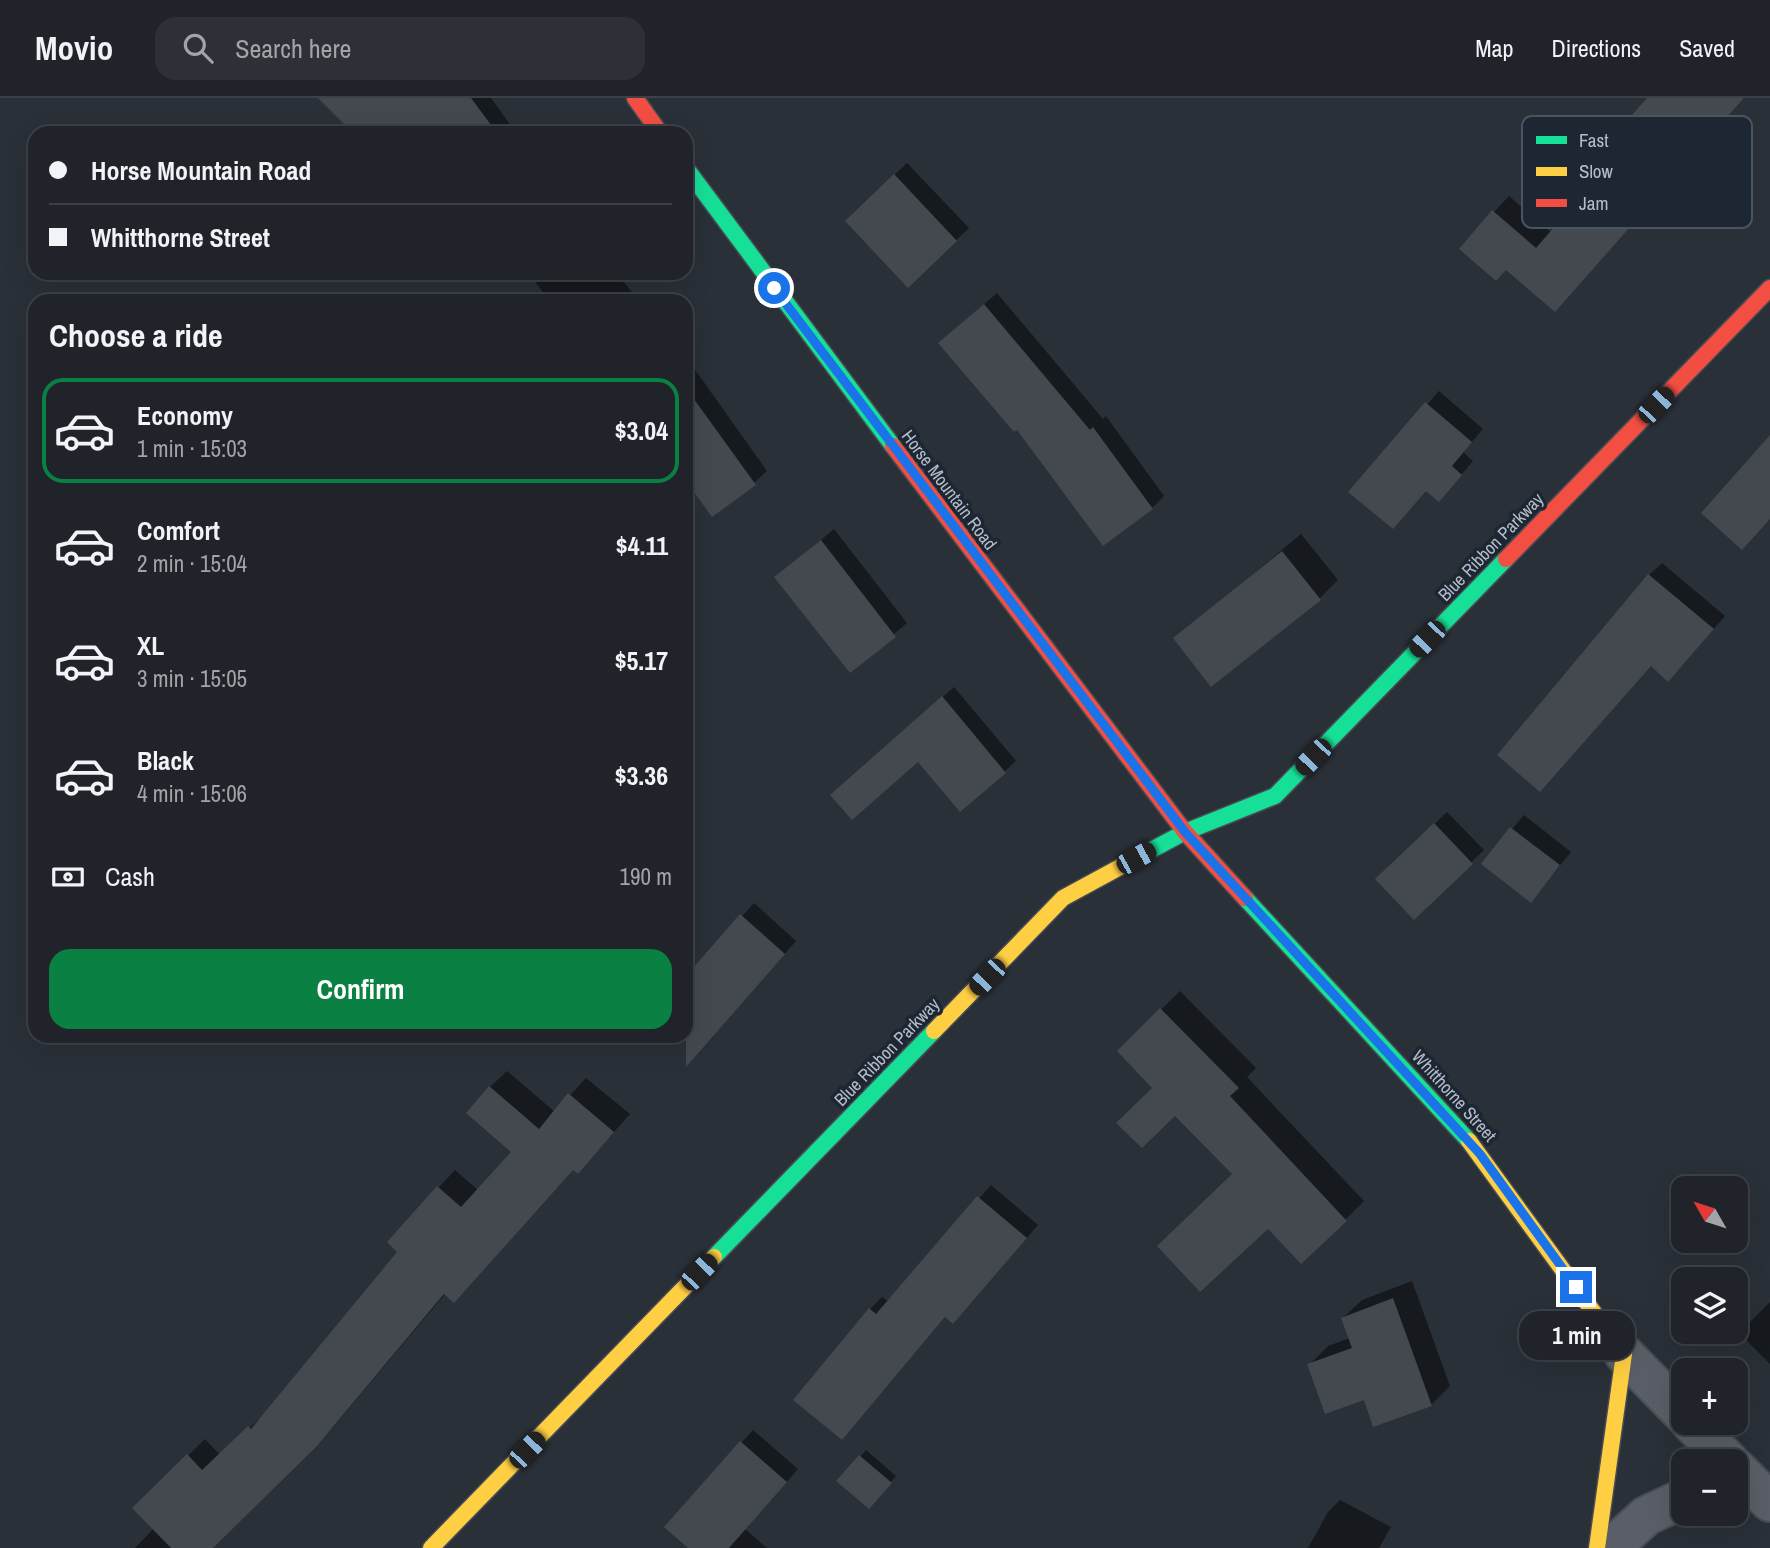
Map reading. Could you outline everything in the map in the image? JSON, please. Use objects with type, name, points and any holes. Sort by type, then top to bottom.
[{"type":"street","points":[[635,98],[655,126]]},
{"type":"street","name":"Horse Mountain Road","points":[[693,178],[811,339],[1185,832]]},
{"type":"street","name":"Blue Ribbon Parkway","points":[[431,1548],[1063,898],[1185,832],[1275,796],[1770,288]]},
{"type":"street","name":"Whitthorne Street","points":[[1185,832],[1480,1154],[1624,1354]]},
{"type":"street","points":[[1624,1354],[1671,1402]]},
{"type":"street","points":[[1597,1548],[1624,1354]]},
{"type":"street","points":[[1702,1435],[1715,1449]]},
{"type":"street","points":[[1611,1548],[1646,1516],[1671,1504]]},
{"type":"building","points":[[318,98],[471,98],[492,126],[346,126]]},
{"type":"building","points":[[1647,98],[1744,98],[1728,116],[1631,116]]},
{"type":"building","points":[[894,174],[957,241],[908,288],[845,221]]},
{"type":"building","points":[[1492,210],[1536,248],[1553,228],[1629,228],[1555,312],[1506,270],[1496,281],[1459,249]]},
{"type":"building","points":[[984,304],[1090,430],[1093,427],[1153,509],[1103,546],[1017,430],[1014,432],[938,343]]},
{"type":"building","points":[[693,398],[756,485],[712,517],[693,491]]},
{"type":"building","points":[[1425,402],[1472,442],[1452,466],[1462,475],[1439,502],[1426,491],[1393,529],[1348,492]]},
{"type":"building","points":[[1770,435],[1770,519],[1742,550],[1701,513]]},
{"type":"building","points":[[821,540],[896,637],[850,673],[774,577]]},
{"type":"building","points":[[1282,551],[1321,600],[1211,687],[1173,638]]},
{"type":"building","points":[[1648,574],[1714,629],[1668,682],[1651,666],[1540,792],[1497,755]]},
{"type":"building","points":[[942,696],[1006,773],[960,812],[918,762],[852,820],[830,795]]},
{"type":"building","points":[[1434,823],[1473,864],[1414,920],[1375,879]]},
{"type":"building","points":[[1510,827],[1560,865],[1531,903],[1481,864]]},
{"type":"building","points":[[740,914],[785,954],[686,1067],[686,1043],[693,1043],[693,968]]},
{"type":"building","points":[[1160,1008],[1239,1088],[1230,1096],[1347,1221],[1301,1264],[1268,1229],[1200,1292],[1157,1246],[1232,1174],[1175,1116],[1142,1148],[1116,1123],[1152,1088],[1117,1051]]},
{"type":"building","points":[[489,1086],[539,1129],[568,1093],[614,1132],[578,1174],[573,1170],[454,1303],[444,1294],[316,1447],[213,1548],[171,1548],[132,1508],[187,1454],[202,1470],[248,1426],[251,1429],[397,1252],[387,1242],[437,1186],[461,1207],[511,1152],[466,1113]]},
{"type":"building","points":[[977,1196],[1027,1238],[953,1324],[945,1317],[842,1440],[793,1400],[869,1308],[876,1314]]},
{"type":"building","points":[[1393,1298],[1432,1406],[1373,1427],[1364,1400],[1325,1414],[1307,1364],[1352,1348],[1341,1318]]},
{"type":"building","points":[[740,1441],[787,1482],[729,1548],[688,1548],[664,1527]]},
{"type":"building","points":[[859,1455],[892,1483],[869,1509],[836,1481]]},
{"type":"traffic: fast","points":[[693,177],[893,446]]},
{"type":"traffic: fast","points":[[1144,854],[1185,832],[1275,796],[1506,559]]},
{"type":"traffic: fast","points":[[1245,898],[1469,1141]]},
{"type":"traffic: fast","points":[[714,1257],[934,1031]]},
{"type":"traffic: slow","points":[[934,1031],[1063,898],[1144,854]]},
{"type":"traffic: slow","points":[[1469,1141],[1624,1354],[1597,1548]]},
{"type":"traffic: slow","points":[[431,1548],[714,1257]]},
{"type":"traffic: jam","points":[[635,98],[655,126]]},
{"type":"traffic: jam","points":[[1506,559],[1770,288]]},
{"type":"traffic: jam","points":[[893,446],[1185,832],[1245,898]]},
{"type":"route","points":[[774,288],[1185,832],[1480,1154],[1576,1287]]}]
